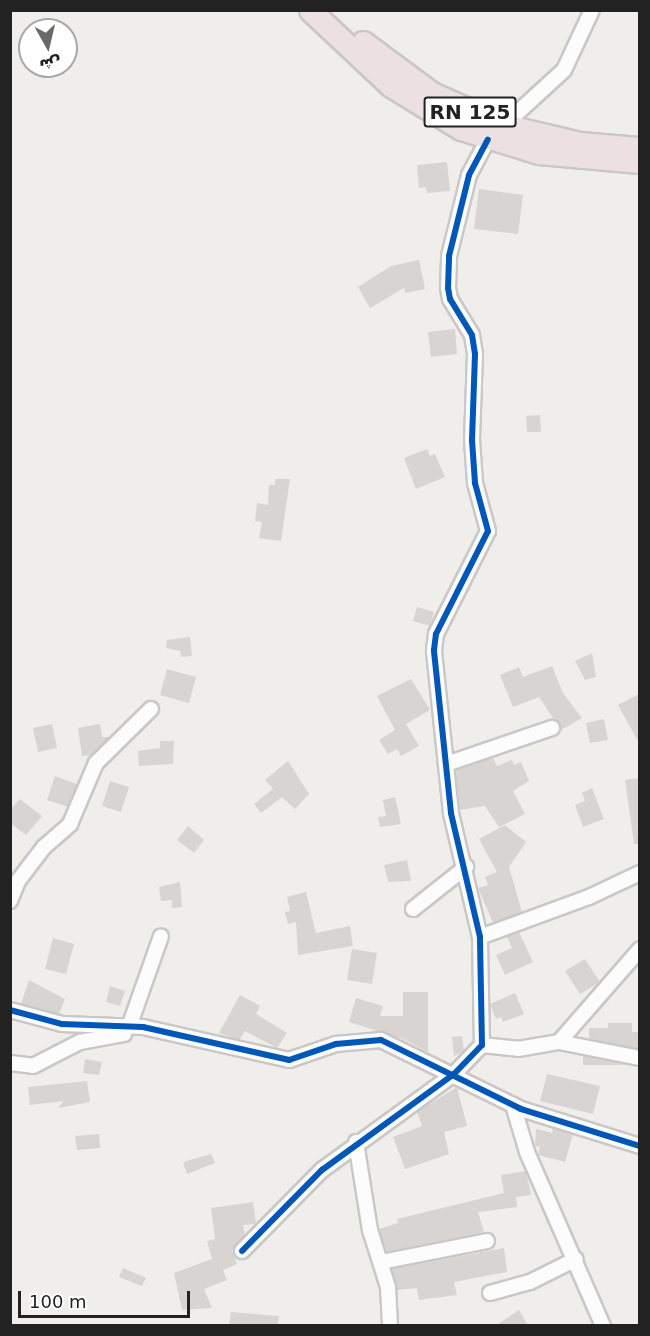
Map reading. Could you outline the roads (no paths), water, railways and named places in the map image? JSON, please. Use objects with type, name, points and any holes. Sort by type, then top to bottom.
[{"type":"highway","points":[[310,10],[399,92],[443,120],[488,140],[539,153],[639,162]]},
{"type":"highway","name":"RN 125","points":[[330,10],[400,72],[450,102],[504,125],[579,142],[639,148]]},
{"type":"street","points":[[504,125],[564,70],[592,10]]},
{"type":"street","points":[[242,1251],[356,1142],[454,1074],[482,1045],[480,937],[466,867],[450,813],[435,682],[436,634],[488,531],[475,483],[472,440],[475,354],[472,334],[450,299],[449,256],[469,175],[488,140]]},
{"type":"street","points":[[10,901],[18,882],[44,847],[70,824],[96,763],[151,709]]},
{"type":"street","points":[[446,764],[552,728]]},
{"type":"street","points":[[413,909],[466,867]]},
{"type":"street","points":[[480,937],[589,897],[639,873]]},
{"type":"street","points":[[129,1027],[160,936]]},
{"type":"street","points":[[559,1042],[639,949]]},
{"type":"street","points":[[10,1010],[62,1024],[143,1027],[289,1060],[336,1044],[381,1040],[513,1105],[639,1146]]},
{"type":"street","points":[[10,1063],[33,1066],[87,1039],[143,1027]]},
{"type":"street","points":[[482,1045],[518,1049],[559,1042],[639,1058]]},
{"type":"street","points":[[513,1105],[527,1152],[576,1259],[603,1326]]},
{"type":"street","points":[[356,1142],[370,1230],[381,1262],[390,1326]]},
{"type":"street","points":[[381,1262],[487,1241]]},
{"type":"street","points":[[490,1293],[530,1282],[576,1259]]}]
